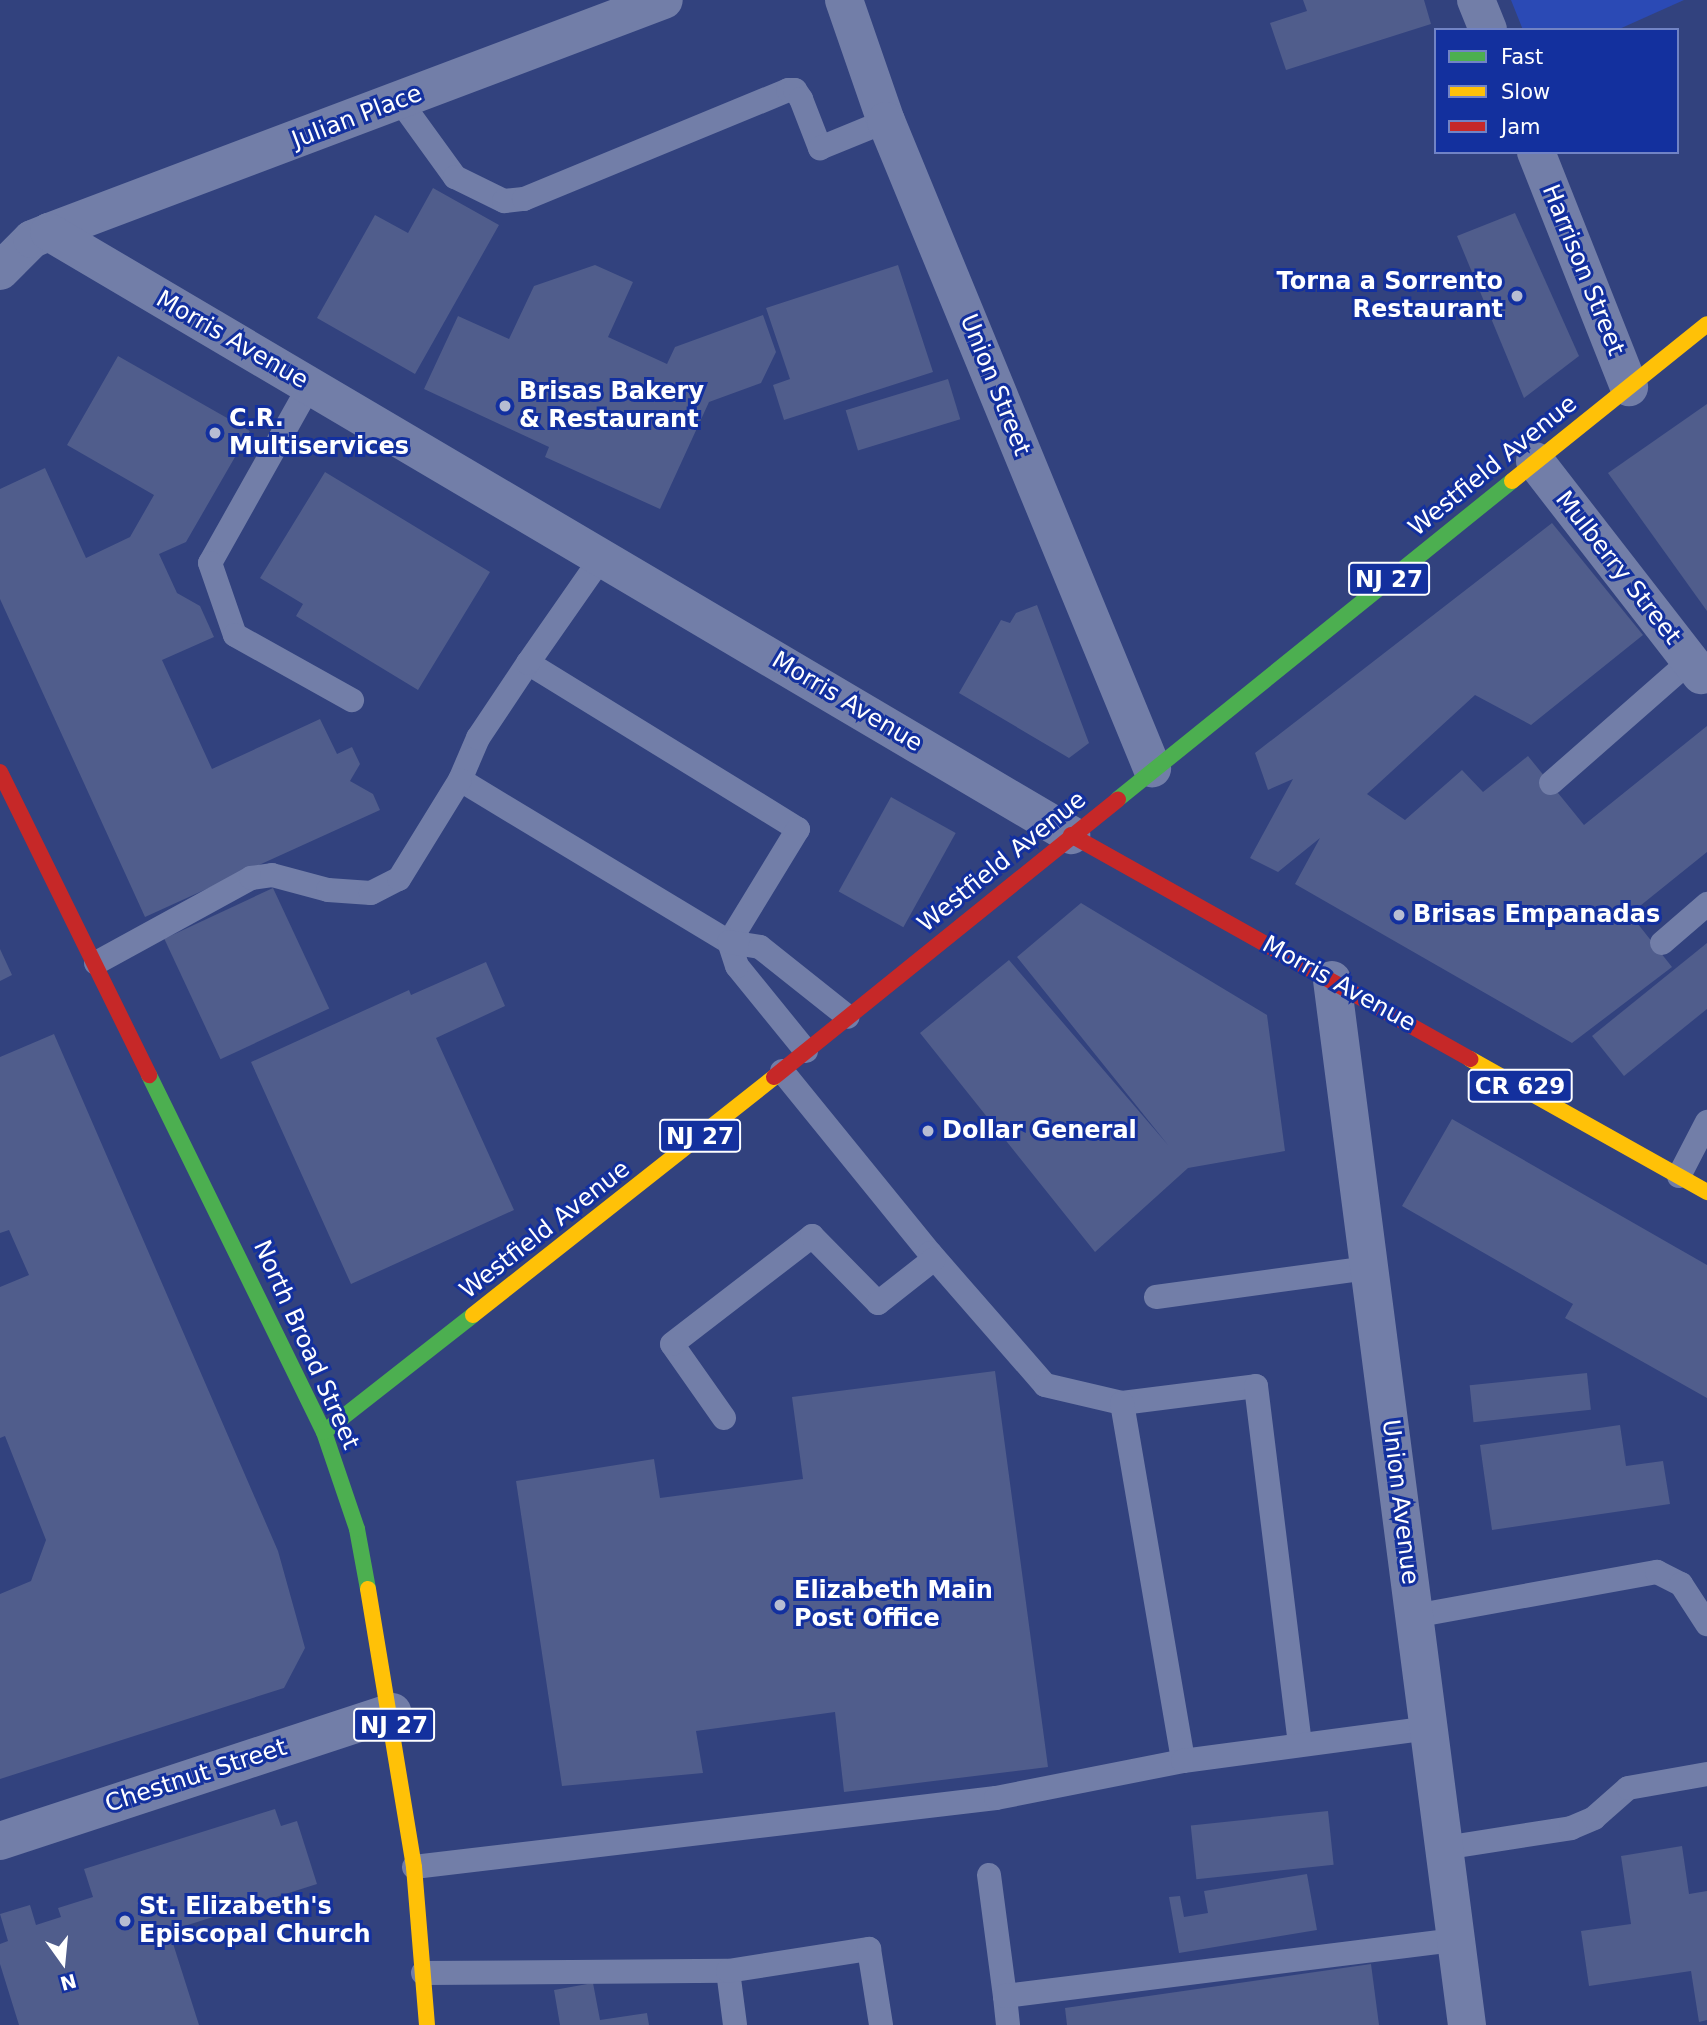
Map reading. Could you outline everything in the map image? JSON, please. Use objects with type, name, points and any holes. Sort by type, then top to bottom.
[{"type":"main road","name":"Westfield Avenue","points":[[324,1432],[782,1071],[1152,768],[1707,324]]},
{"type":"main road","name":"North Broad Street","points":[[0,772],[324,1432],[356,1529],[392,1712],[414,1867],[427,2025]]},
{"type":"main road","name":"Morris Avenue","points":[[1071,835],[1707,1192]]},
{"type":"street","name":"Julian Place","points":[[49,232],[664,0]]},
{"type":"street","name":"Union Street","points":[[844,0],[886,121],[1152,768]]},
{"type":"street","points":[[1476,0],[1487,28]]},
{"type":"street","name":"Harrison Street","points":[[1537,154],[1629,387]]},
{"type":"street","points":[[0,271],[32,239],[49,232]]},
{"type":"street","name":"Morris Avenue","points":[[49,232],[1071,835]]},
{"type":"street","name":"Mulberry Street","points":[[1535,461],[1700,671]]},
{"type":"street","name":"Union Avenue","points":[[1332,980],[1467,2025]]},
{"type":"street","name":"Chestnut Street","points":[[0,1840],[392,1712]]},
{"type":"lane","points":[[400,101],[455,177],[504,201],[524,199],[788,90],[795,90],[801,99],[820,148],[886,121]]},
{"type":"lane","points":[[310,385],[210,563],[234,635],[352,700]]},
{"type":"lane","points":[[96,963],[250,878],[272,875],[328,890],[371,892],[400,879],[460,780],[478,738],[602,557]]},
{"type":"lane","points":[[528,663],[798,829],[729,942],[737,966],[806,1051]]},
{"type":"lane","points":[[1551,783],[1700,671]]},
{"type":"lane","points":[[460,780],[729,942],[760,947],[848,1017]]},
{"type":"lane","points":[[1662,943],[1707,904]]},
{"type":"lane","points":[[782,1071],[934,1259],[1045,1385],[1122,1403],[1256,1385],[1300,1743]]},
{"type":"lane","points":[[1679,1176],[1707,1122]]},
{"type":"lane","points":[[724,1418],[672,1344],[801,1245],[812,1237],[878,1303],[934,1259]]},
{"type":"lane","points":[[1156,1297],[1369,1268]]},
{"type":"lane","points":[[1122,1403],[1183,1761]]},
{"type":"lane","points":[[1414,1616],[1657,1572],[1681,1584],[1707,1624]]},
{"type":"lane","points":[[414,1867],[996,1798],[1183,1761],[1300,1743],[1429,1728]]},
{"type":"lane","points":[[1444,1848],[1571,1828],[1594,1818],[1628,1788],[1707,1774]]},
{"type":"lane","points":[[989,1874],[1008,2025]]},
{"type":"lane","points":[[1005,1996],[1456,1940]]},
{"type":"lane","points":[[423,1973],[728,1971],[869,1949],[881,2025]]},
{"type":"lane","points":[[728,1971],[735,2025]]},
{"type":"shaded area","points":[[1511,0],[1684,0],[1621,28],[1522,28]]},
{"type":"building","points":[[1303,0],[1424,0],[1431,24],[1286,70],[1270,23],[1307,11]]},
{"type":"building","points":[[433,188],[499,225],[415,374],[317,318],[375,215],[408,233]]},
{"type":"building","name":"Torna a Sorrento Restaurant","points":[[1515,213],[1579,356],[1524,398],[1457,236]]},
{"type":"building","points":[[595,265],[633,282],[608,337],[667,364],[675,347],[763,315],[776,352],[761,383],[709,402],[660,509],[545,457],[549,447],[424,389],[458,316],[509,339],[534,286]]},
{"type":"building","points":[[898,265],[933,372],[784,420],[773,385],[790,379],[766,308]]},
{"type":"building","points":[[118,356],[250,431],[186,542],[159,554],[177,593],[200,606],[214,637],[162,660],[212,769],[320,719],[337,754],[352,747],[360,764],[350,781],[373,794],[380,810],[145,917],[0,599],[0,489],[45,468],[86,558],[130,537],[154,495],[67,445]]},
{"type":"building","points":[[948,379],[960,419],[858,450],[846,410]]},
{"type":"building","points":[[1707,404],[1707,611],[1608,473]]},
{"type":"building","points":[[325,472],[490,572],[418,690],[296,616],[303,604],[260,578]]},
{"type":"building","points":[[1552,523],[1643,635],[1531,725],[1475,695],[1367,794],[1405,820],[1462,770],[1483,792],[1528,756],[1584,825],[1707,726],[1707,852],[1630,914],[1672,967],[1572,1043],[1295,884],[1320,838],[1278,872],[1250,858],[1293,779],[1268,790],[1255,753]]},
{"type":"building","points":[[1037,605],[1089,743],[1069,758],[959,693],[1001,620],[1010,623],[1016,613]]},
{"type":"building","points":[[891,797],[956,833],[903,927],[839,891]]},
{"type":"building","points":[[273,888],[329,1009],[220,1059],[164,939]]},
{"type":"building","points":[[1081,903],[1267,1015],[1285,1151],[1188,1168],[1095,1252],[920,1033],[1009,960],[1168,1145],[1017,957]]},
{"type":"building","points":[[1707,943],[1707,1009],[1624,1076],[1592,1036]]},
{"type":"building","points":[[0,949],[12,975],[0,981]]},
{"type":"building","points":[[486,962],[505,1006],[436,1038],[514,1210],[351,1284],[251,1062],[409,990],[411,995]]},
{"type":"building","points":[[54,1034],[278,1551],[305,1648],[284,1688],[0,1779],[0,1594],[31,1581],[46,1540],[5,1436],[0,1438],[0,1287],[29,1275],[9,1230],[0,1233],[0,1057]]},
{"type":"building","points":[[1452,1119],[1707,1265],[1707,1398],[1565,1318],[1573,1304],[1402,1206]]},
{"type":"building","name":"Elizabeth Main Post Office","points":[[995,1371],[1048,1767],[844,1792],[835,1712],[696,1731],[703,1773],[562,1786],[516,1481],[654,1459],[660,1498],[803,1479],[792,1397]]},
{"type":"building","points":[[1587,1373],[1591,1410],[1474,1422],[1470,1385]]},
{"type":"building","points":[[1620,1425],[1626,1466],[1663,1461],[1670,1504],[1492,1530],[1480,1445]]},
{"type":"building","name":"St. Elizabeth's Episcopal Church","points":[[275,1809],[281,1826],[297,1821],[317,1884],[169,1931],[199,2025],[19,2025],[0,1964],[0,1944],[8,1941],[0,1914],[30,1905],[36,1925],[61,1917],[58,1908],[93,1897],[84,1869]]},
{"type":"building","points":[[1328,1811],[1334,1865],[1196,1879],[1191,1825]]},
{"type":"building","points":[[1682,1846],[1689,1894],[1707,1891],[1707,2020],[1699,2022],[1691,1971],[1589,1986],[1581,1931],[1631,1924],[1621,1856]]},
{"type":"building","points":[[1307,1874],[1317,1930],[1179,1953],[1169,1897],[1180,1896],[1184,1917],[1208,1913],[1204,1891]]},
{"type":"building","points":[[1371,1964],[1379,2025],[1067,2025],[1065,2008]]},
{"type":"building","points":[[593,1983],[600,2020],[647,2013],[649,2025],[560,2025],[554,1990]]},
{"type":"traffic: fast","points":[[1118,799],[1512,481]]},
{"type":"traffic: fast","points":[[149,1075],[324,1432]]},
{"type":"traffic: fast","points":[[368,1589],[357,1529],[324,1432],[473,1315]]},
{"type":"traffic: slow","points":[[1512,481],[1707,324]]},
{"type":"traffic: slow","points":[[1470,1059],[1707,1192]]},
{"type":"traffic: slow","points":[[473,1315],[774,1077]]},
{"type":"traffic: slow","points":[[368,1589],[414,1867],[427,2025]]},
{"type":"traffic: jam","points":[[0,772],[149,1075]]},
{"type":"traffic: jam","points":[[774,1077],[1118,799]]},
{"type":"traffic: jam","points":[[1071,835],[1470,1059]]},
{"type":"place","name":"Torna a Sorrento Restaurant","points":[[1517,296]]},
{"type":"place","name":"Brisas Bakery & Restaurant","points":[[505,406]]},
{"type":"place","name":"C.R. Multiservices","points":[[215,433]]},
{"type":"place","name":"Brisas Empanadas","points":[[1399,915]]},
{"type":"place","name":"Dollar General","points":[[928,1131]]},
{"type":"place","name":"Elizabeth Main Post Office","points":[[780,1605]]},
{"type":"place","name":"St. Elizabeth's Episcopal Church","points":[[125,1921]]}]
